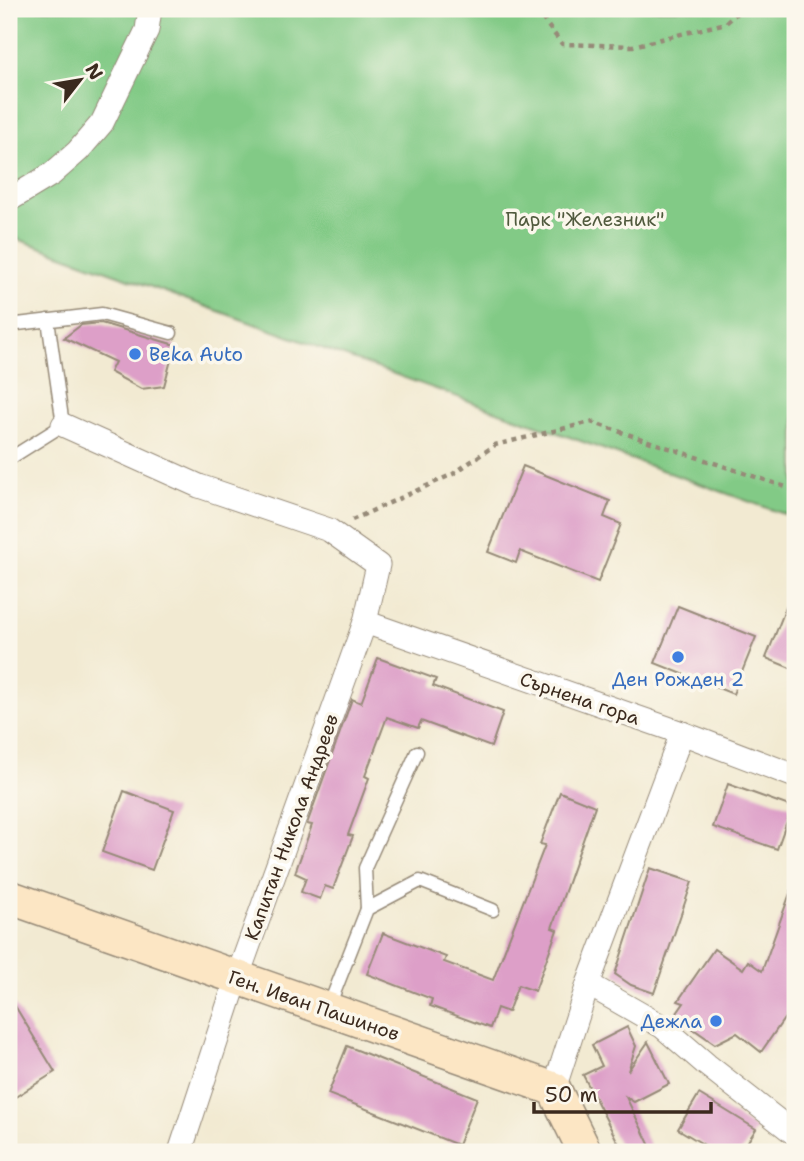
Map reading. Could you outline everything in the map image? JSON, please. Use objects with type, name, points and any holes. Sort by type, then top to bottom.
[{"type":"street","points":[[9,200],[52,174],[78,151],[102,123],[147,30],[150,9]]},
{"type":"street","points":[[63,425],[200,486],[328,530]]},
{"type":"street","name":"Капитан Никола Андреев","points":[[180,1152],[237,978],[365,622],[378,565],[328,530]]},
{"type":"street","name":"Сърнена гора","points":[[365,622],[682,733],[795,776]]},
{"type":"street","points":[[585,1152],[554,1089],[588,984],[682,733]]},
{"type":"street","name":"Ген. Иван Пашинов","points":[[9,897],[554,1089]]},
{"type":"street","points":[[588,984],[663,1027],[795,1134]]},
{"type":"lane","points":[[9,326],[102,314],[171,333]]},
{"type":"lane","points":[[9,459],[63,425],[48,320]]},
{"type":"lane","points":[[327,1010],[367,909],[365,869],[417,752]]},
{"type":"lane","points":[[367,909],[420,881],[493,910]]},
{"type":"path","points":[[538,9],[562,44],[633,46],[726,23],[741,9]]},
{"type":"path","points":[[328,530],[453,474],[495,445],[591,422],[795,490]]},
{"type":"green space","name":"Парк \"Железник\"","points":[[9,9],[795,9],[795,518],[12,237],[9,219]]},
{"type":"building","name":"Beka Auto","points":[[101,323],[175,345],[164,386],[141,389],[110,372],[115,362],[64,338],[81,325]]},
{"type":"building","points":[[523,466],[610,501],[604,517],[621,524],[598,582],[520,551],[516,563],[488,552]]},
{"type":"building","points":[[795,587],[795,670],[766,658]]},
{"type":"building","points":[[678,606],[756,637],[733,694],[655,663]]},
{"type":"building","points":[[378,658],[436,679],[433,686],[503,712],[491,747],[421,721],[418,728],[387,717],[365,776],[369,778],[348,835],[353,836],[333,889],[325,886],[320,899],[301,892],[306,878],[295,873],[312,825],[307,824],[352,699],[361,703]]},
{"type":"building","points":[[728,784],[792,807],[777,849],[713,827]]},
{"type":"building","points":[[124,791],[174,810],[152,870],[102,852]]},
{"type":"building","points":[[560,792],[595,806],[552,928],[557,930],[535,991],[518,985],[508,1012],[497,1008],[490,1028],[430,1006],[432,999],[367,974],[383,933],[446,957],[444,962],[493,980],[545,845],[540,844]]},
{"type":"building","points":[[650,868],[692,882],[654,993],[631,985],[615,974]]},
{"type":"building","points":[[793,885],[795,1003],[761,1052],[737,1033],[715,1044],[675,1016],[684,1003],[678,1001],[714,949],[743,969],[748,961],[762,971]]},
{"type":"building","points":[[9,996],[55,1072],[9,1101]]},
{"type":"building","points":[[627,1027],[636,1046],[628,1071],[648,1042],[669,1084],[634,1102],[626,1097],[653,1152],[623,1152],[583,1075],[602,1066],[592,1045]]},
{"type":"building","points":[[347,1046],[477,1098],[458,1145],[328,1094]]},
{"type":"building","points":[[699,1094],[756,1129],[741,1152],[716,1152],[678,1129]]},
{"type":"place","name":"Beka Auto","points":[[135,354]]},
{"type":"place","name":"Ден Рожден 2","points":[[678,657]]},
{"type":"place","name":"Дежла","points":[[716,1021]]}]
